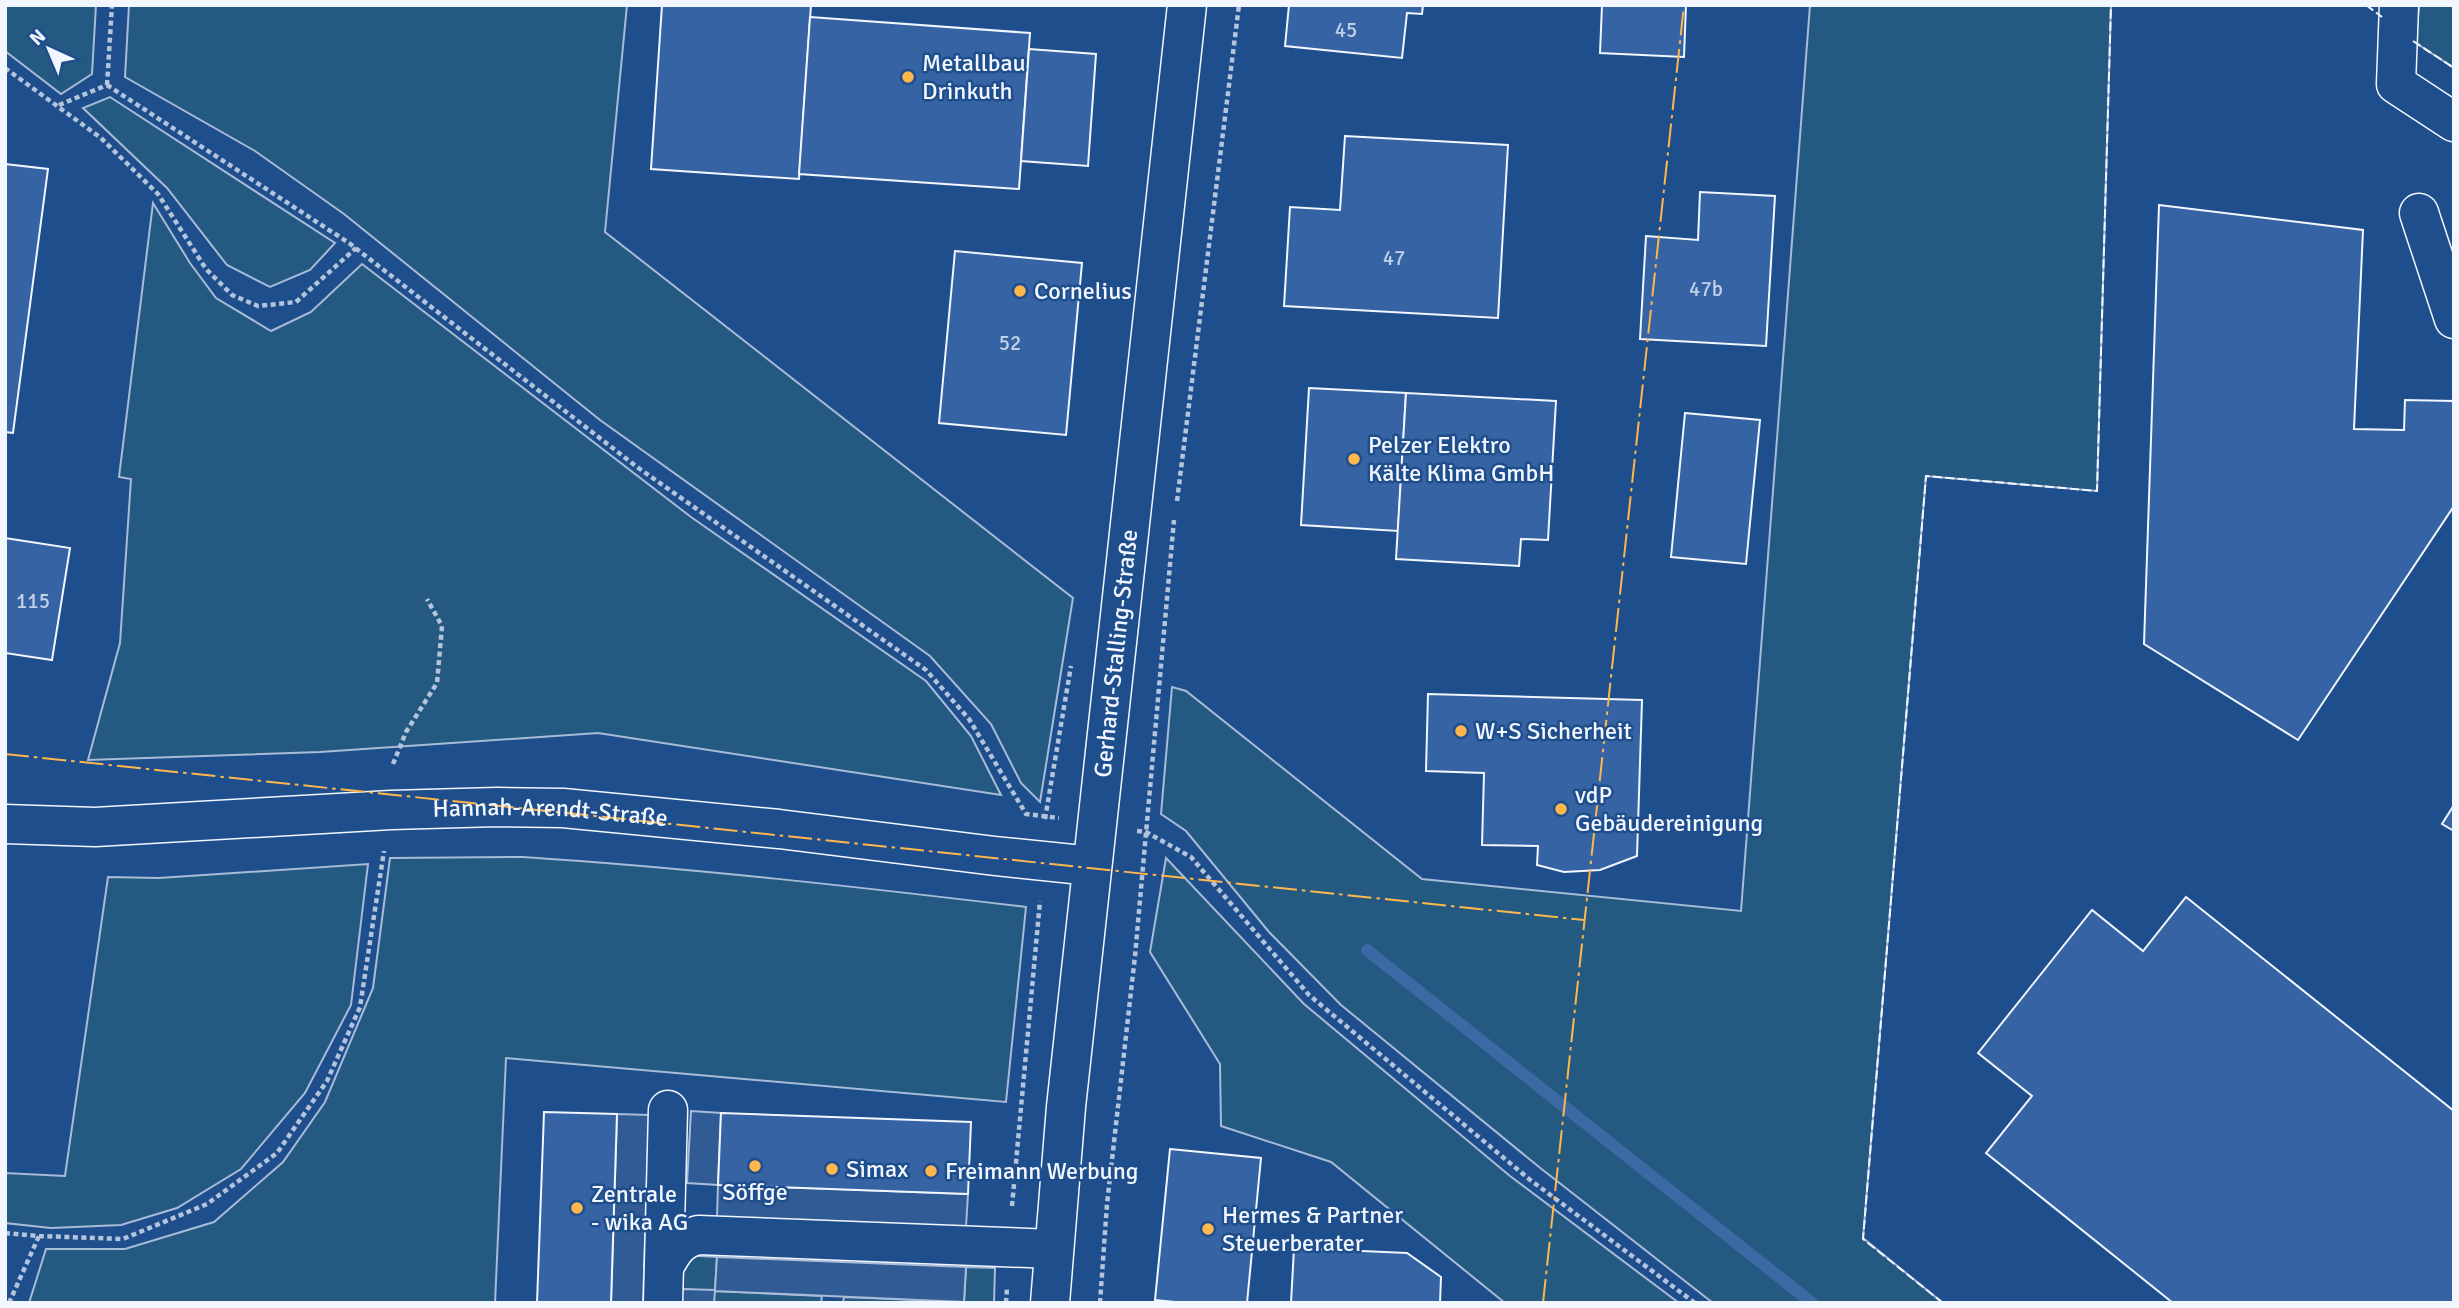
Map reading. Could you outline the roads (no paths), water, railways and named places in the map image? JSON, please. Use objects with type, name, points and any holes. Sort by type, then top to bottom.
[{"type":"street","name":"Gerhard-Stalling-Straße","points":[[1056,1302],[1053,1248],[1092,866],[1187,5]]},
{"type":"street","points":[[2399,5],[2396,84],[2454,122]]},
{"type":"street","points":[[2419,213],[2454,319]]},
{"type":"street","name":"Hannah-Arendt-Straße","points":[[5,824],[94,827],[391,810],[563,808],[631,813],[1092,866]]},
{"type":"street","points":[[663,1285],[668,1110]]},
{"type":"street","points":[[663,1285],[674,1248],[685,1238],[698,1235],[1053,1248]]},
{"type":"waterway","points":[[1367,950],[1812,1303]]},
{"type":"place","name":"Metallbau Drinkuth","points":[[908,77]]},
{"type":"place","name":"Cornelius","points":[[1020,291]]},
{"type":"place","name":"Pelzer Elektro Kälte Klima GmbH","points":[[1354,459]]},
{"type":"place","name":"W+S Sicherheit","points":[[1461,731]]},
{"type":"place","name":"vdP Gebäudereinigung","points":[[1561,809]]},
{"type":"place","name":"Söffge","points":[[755,1166]]},
{"type":"place","name":"Simax","points":[[832,1169]]},
{"type":"place","name":"Freimann Werbung","points":[[931,1171]]},
{"type":"place","name":"Zentrale - wika AG","points":[[577,1208]]},
{"type":"place","name":"Hermes & Partner Steuerberater","points":[[1208,1229]]}]
